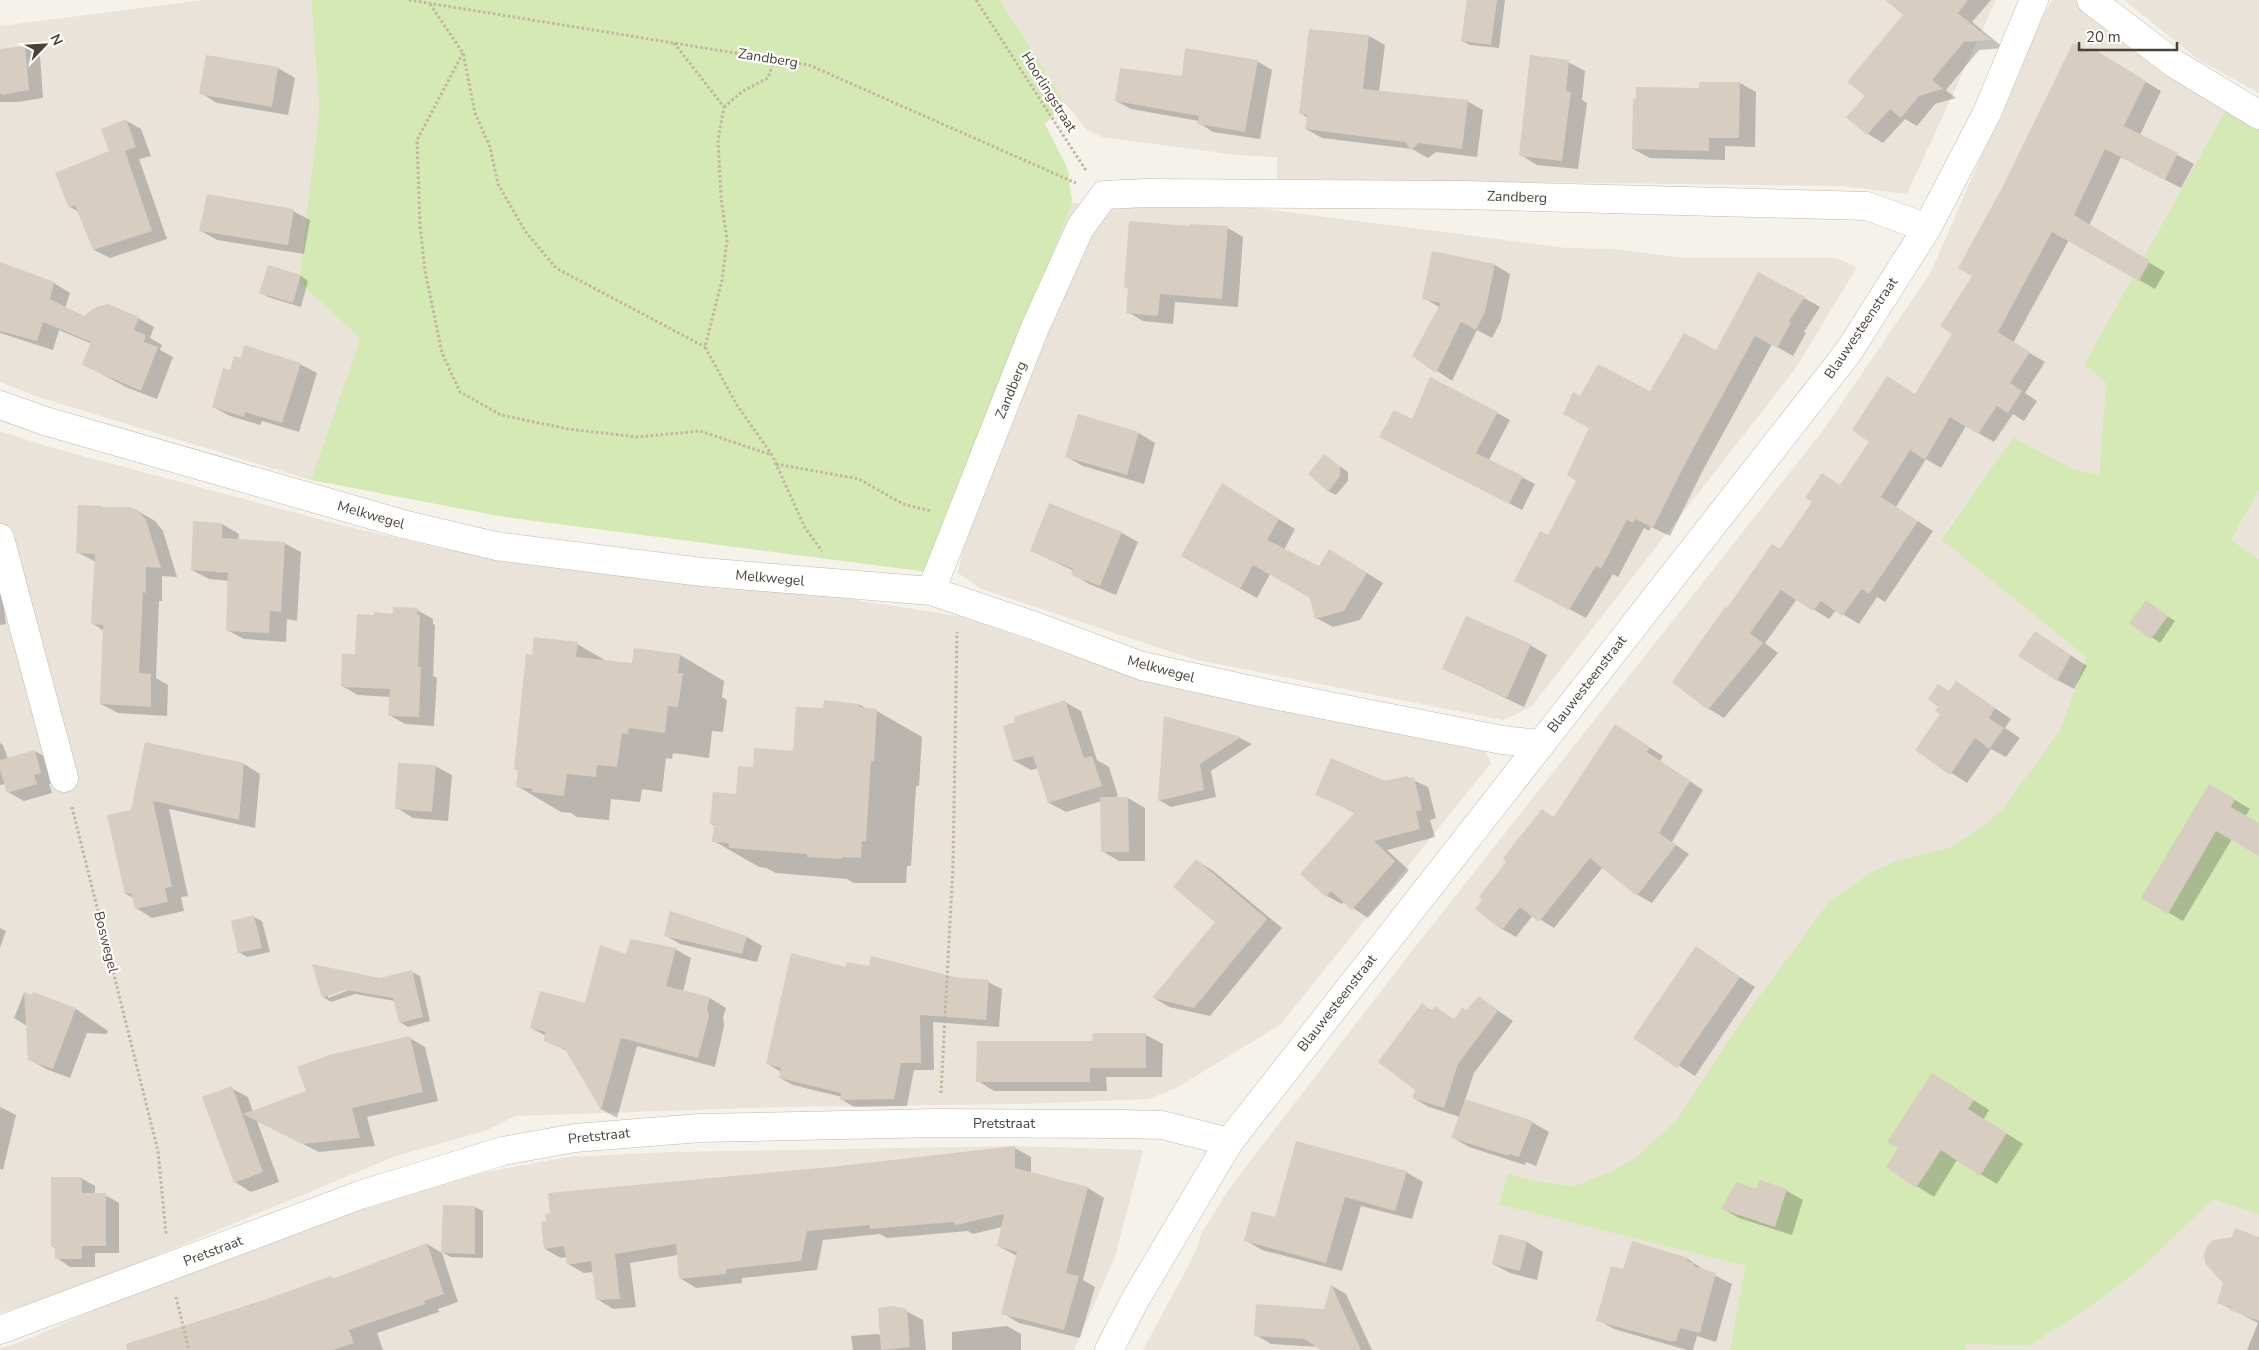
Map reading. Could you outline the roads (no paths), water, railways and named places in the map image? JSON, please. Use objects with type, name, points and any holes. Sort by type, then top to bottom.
[{"type":"street","name":"Blauwesteenstraat","points":[[1109,1350],[1135,1300],[1229,1142],[1849,351],[1927,228],[1987,113],[2034,0]]},
{"type":"street","points":[[2091,0],[2175,64],[2259,115]]},
{"type":"street","name":"Zandberg","points":[[931,591],[1038,322],[1080,228],[1104,195],[1464,195],[1867,206],[1927,228]]},
{"type":"street","name":"Melkwegel","points":[[0,405],[45,421],[403,524],[496,546],[702,572],[931,591],[958,599],[1142,666],[1264,693],[1502,740],[1540,744]]},
{"type":"street","points":[[0,538],[64,778]]},
{"type":"street","name":"Pretstraat","points":[[0,1330],[360,1195],[456,1164],[527,1145],[608,1133],[700,1128],[937,1123],[1162,1125],[1229,1142]]}]
